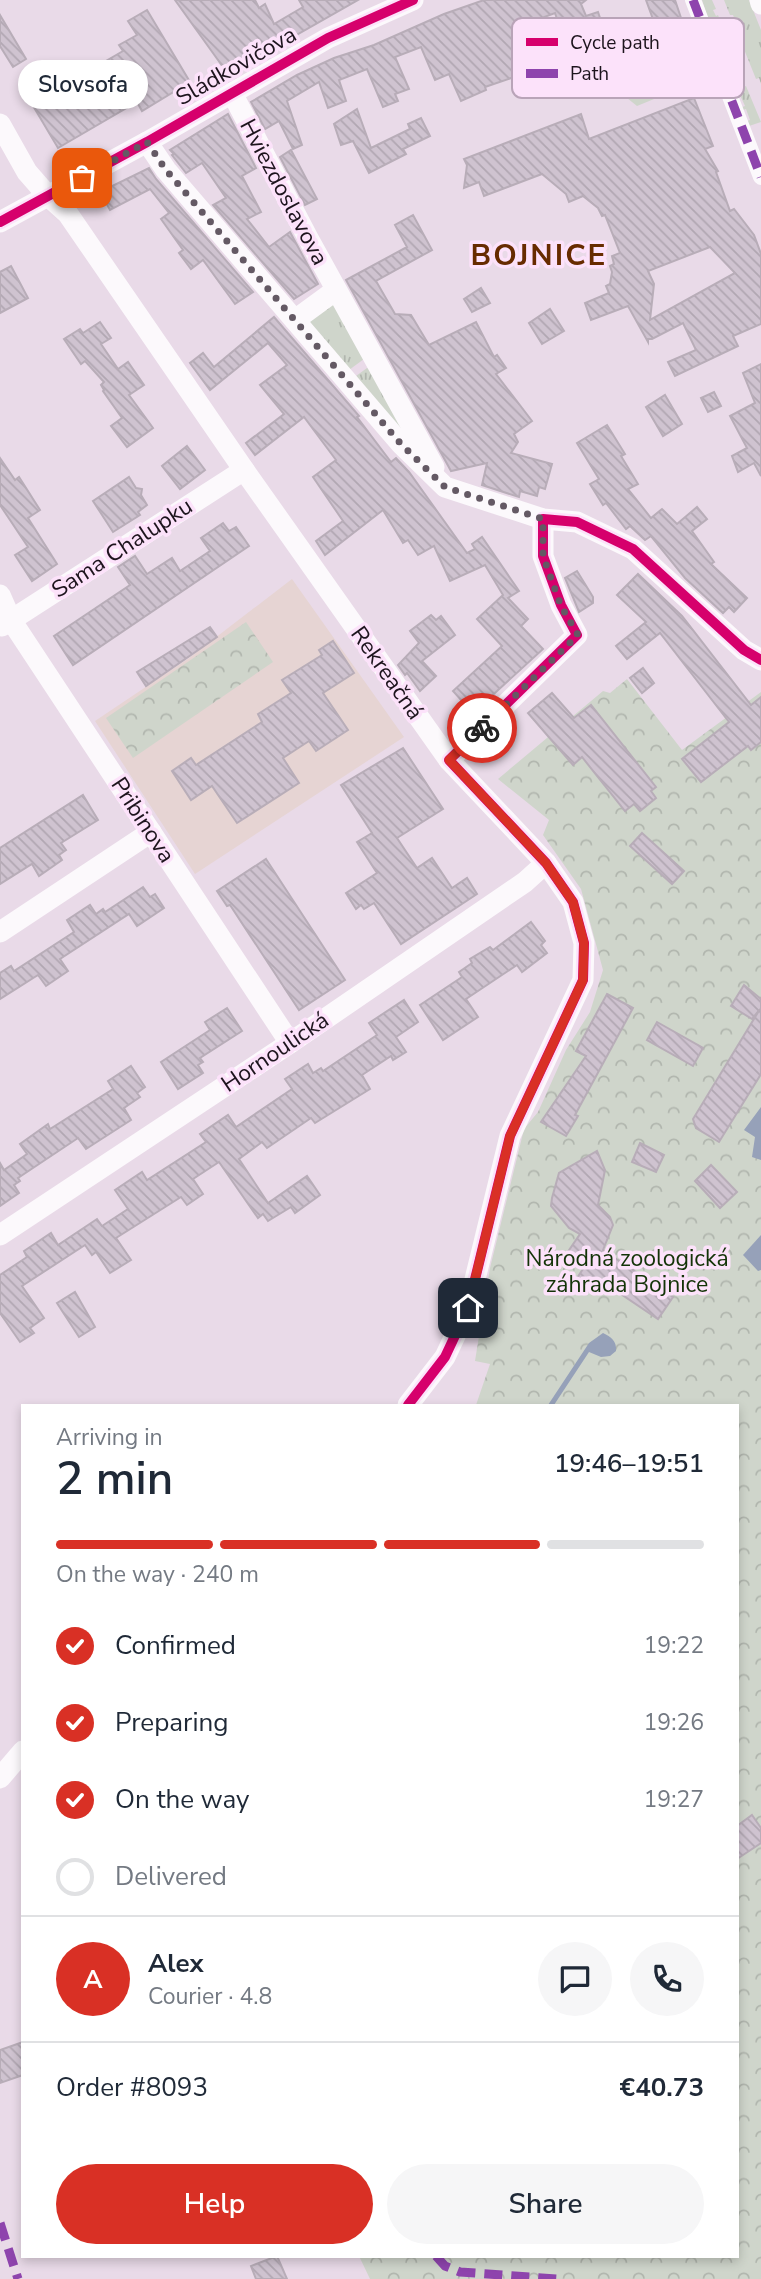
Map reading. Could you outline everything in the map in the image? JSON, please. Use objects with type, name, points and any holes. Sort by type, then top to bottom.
[{"type":"street","name":"Sládkovičova","points":[[0,222],[147,142],[328,38],[413,0]]},
{"type":"street","points":[[693,0],[700,18]]},
{"type":"street","name":"Hviezdoslavova","points":[[232,93],[336,290],[445,487]]},
{"type":"street","points":[[731,98],[761,177]]},
{"type":"street","name":"Rekreačná","points":[[0,124],[27,172],[68,214],[244,470],[449,760],[546,863],[573,902],[584,943],[583,980],[510,1136],[468,1308],[445,1357],[409,1404]]},
{"type":"street","points":[[147,142],[166,170],[401,444],[445,487],[543,519],[577,522],[633,550],[744,650],[761,660]]},
{"type":"street","name":"Hviezdoslavova","points":[[295,320],[336,290]]},
{"type":"street","points":[[346,380],[374,359]]},
{"type":"street","name":"Sama Chalupku","points":[[6,624],[244,470]]},
{"type":"street","points":[[449,760],[578,635],[561,606],[543,556],[543,519]]},
{"type":"street","name":"Pribinova","points":[[0,595],[6,624],[151,832],[290,1043]]},
{"type":"street","points":[[0,932],[151,832]]},
{"type":"street","name":"Hornoulická","points":[[0,1235],[290,1043],[525,882],[546,863]]},
{"type":"street","points":[[0,1778],[21,1753]]},
{"type":"shaded area","points":[[292,579],[404,737],[195,874],[95,721],[189,658]]},
{"type":"green space","points":[[702,0],[712,0],[716,9],[713,10],[719,18],[708,18]]},
{"type":"green space","points":[[724,0],[749,0],[761,30],[761,84],[759,78],[756,79],[744,49],[744,18],[730,15]]},
{"type":"green space","points":[[746,86],[761,122],[749,126],[746,109],[743,110],[742,107],[745,106],[741,98],[744,98]]},
{"type":"green space","points":[[627,98],[657,98],[637,106]]},
{"type":"green space","points":[[332,300],[364,359],[349,370],[306,324]]},
{"type":"green space","points":[[367,368],[373,370],[407,429],[401,434],[356,376]]},
{"type":"green space","points":[[246,622],[273,662],[133,758],[106,718]]},
{"type":"green space","name":"Národná zoologická záhrada Bojnice","points":[[627,679],[682,750],[761,692],[761,2279],[370,2279],[360,2258],[739,2258],[739,1404],[476,1404],[490,1364],[475,1361],[490,1268],[524,1129],[538,1112],[566,1050],[590,1012],[603,970],[581,889],[543,835],[549,820],[498,779],[603,691],[610,693]]},
{"type":"water","points":[[761,1107],[761,1160],[752,1157],[755,1137],[744,1130]]},
{"type":"water","points":[[761,1235],[761,1270],[758,1271],[743,1255]]},
{"type":"water","points":[[603,1333],[613,1340],[616,1351],[610,1356],[601,1357],[589,1352],[555,1404],[549,1404],[589,1343]]},
{"type":"building","points":[[175,0],[255,0],[259,8],[265,4],[274,24],[303,7],[299,0],[358,0],[228,74]]},
{"type":"building","points":[[484,0],[586,0],[581,4],[586,16],[598,12],[600,18],[557,18],[555,13],[541,18],[512,18],[512,78],[485,87],[486,90],[461,101],[449,74],[435,80],[421,47],[395,57],[409,89],[395,94],[398,101],[383,107],[367,69],[339,80],[346,101],[328,108],[319,82],[287,101],[302,145],[293,149],[279,121],[265,129],[251,102],[297,75],[334,58],[374,45],[444,14]]},
{"type":"building","points":[[646,0],[675,0],[681,18],[653,18]]},
{"type":"building","points":[[147,10],[190,82],[142,111],[137,102],[58,148],[32,104],[123,51],[119,45],[137,35],[128,21]]},
{"type":"building","points":[[0,15],[26,59],[13,67],[0,46]]},
{"type":"building","points":[[694,98],[713,146],[705,149],[718,171],[716,172],[730,211],[734,209],[754,235],[761,254],[761,324],[733,336],[738,346],[675,376],[668,362],[696,350],[683,323],[648,339],[648,342],[628,306],[591,320],[585,303],[609,293],[606,286],[610,284],[610,266],[614,264],[612,256],[620,253],[605,215],[602,216],[598,208],[583,196],[569,202],[566,194],[542,174],[484,196],[479,182],[464,188],[467,165],[464,159],[581,114],[589,139]],"holes":[[[710,247],[735,273],[650,320],[654,284],[648,271]]]},
{"type":"building","points":[[357,109],[371,148],[410,129],[408,124],[421,118],[430,136],[403,149],[406,154],[369,173],[353,141],[341,145],[334,124]]},
{"type":"building","points":[[228,114],[256,168],[242,176],[261,212],[247,219],[269,247],[290,232],[318,284],[294,299],[213,205],[226,198],[202,163],[186,173],[170,150]]},
{"type":"building","points":[[291,150],[317,199],[305,205],[280,157]]},
{"type":"building","points":[[149,168],[253,292],[235,304],[203,260],[191,269],[179,253],[183,250],[161,219],[169,213],[150,189],[110,210],[100,192]]},
{"type":"building","points":[[413,215],[432,250],[376,281],[395,314],[411,315],[429,345],[476,322],[494,357],[497,355],[506,368],[496,374],[532,421],[514,434],[518,442],[511,453],[552,464],[545,489],[539,487],[537,496],[520,491],[519,497],[482,485],[487,463],[451,471],[346,280],[407,247],[395,225]]},
{"type":"building","points":[[11,266],[28,298],[0,313],[0,272]]},
{"type":"building","points":[[481,288],[490,303],[472,312],[464,299]]},
{"type":"building","points":[[550,309],[564,331],[542,344],[529,323]]},
{"type":"building","points":[[274,317],[359,416],[357,417],[391,462],[396,458],[409,472],[467,553],[475,549],[472,544],[482,537],[519,591],[508,598],[528,619],[521,626],[543,649],[473,713],[453,691],[502,646],[477,619],[503,595],[485,565],[450,581],[434,546],[418,555],[408,540],[403,543],[383,510],[325,555],[316,541],[343,521],[313,477],[336,460],[304,417],[255,455],[246,443],[284,414],[260,385],[287,365],[268,343],[210,390],[190,363],[203,353],[214,367]]},
{"type":"building","points":[[100,322],[111,338],[101,344],[118,369],[128,362],[144,385],[129,395],[153,428],[127,447],[111,426],[122,418],[103,391],[101,385],[104,382],[85,361],[81,364],[64,339],[80,329],[83,333]]},
{"type":"building","points":[[761,364],[761,476],[754,463],[738,472],[732,456],[747,448],[730,416],[755,403],[743,373]]},
{"type":"building","points":[[714,392],[721,406],[708,412],[701,398]]},
{"type":"building","points":[[665,395],[682,424],[663,436],[646,407]]},
{"type":"building","points":[[607,425],[625,454],[621,456],[638,484],[628,489],[651,518],[662,509],[677,524],[697,507],[707,519],[692,531],[714,562],[711,564],[747,598],[734,612],[729,607],[723,613],[685,578],[651,536],[645,540],[630,526],[626,529],[606,503],[603,505],[590,484],[599,479],[577,443]]},
{"type":"building","points":[[187,446],[205,470],[180,489],[162,466]]},
{"type":"building","points":[[0,458],[15,480],[19,477],[40,510],[28,518],[57,564],[32,581],[15,555],[28,547],[0,505]]},
{"type":"building","points":[[129,477],[136,488],[142,489],[141,495],[147,505],[138,512],[140,515],[113,532],[93,501]]},
{"type":"building","points":[[223,523],[229,531],[236,527],[249,546],[73,665],[54,636],[130,585],[118,567],[135,556],[147,574],[172,558],[180,571],[210,551],[201,538]]},
{"type":"building","points":[[577,571],[593,597],[593,603],[579,612],[565,578]]},
{"type":"building","points":[[638,574],[682,616],[751,705],[761,697],[761,742],[751,750],[748,746],[701,782],[682,759],[729,722],[660,633],[627,659],[616,646],[646,622],[617,595]]},
{"type":"building","points":[[431,615],[436,620],[441,616],[455,635],[422,661],[436,676],[420,691],[398,665],[419,643],[410,631]]},
{"type":"building","points":[[210,627],[217,637],[146,686],[137,672]]},
{"type":"building","points":[[333,641],[354,673],[323,693],[348,730],[316,751],[309,741],[283,758],[299,783],[237,823],[212,786],[191,800],[172,771],[191,758],[196,765],[262,722],[258,714],[291,693],[282,680],[322,655],[319,650]]},
{"type":"building","points":[[643,668],[654,683],[642,693],[630,678]]},
{"type":"building","points":[[552,693],[574,718],[591,705],[656,787],[651,791],[656,798],[640,811],[634,804],[625,811],[582,757],[573,765],[528,713]]},
{"type":"building","points":[[403,748],[443,809],[397,838],[417,868],[432,858],[452,888],[467,878],[477,894],[401,944],[374,903],[364,909],[361,905],[356,909],[346,893],[377,873],[357,842],[372,833],[341,785]]},
{"type":"building","points":[[83,795],[98,820],[61,843],[66,850],[59,855],[62,860],[39,876],[32,864],[0,884],[0,848]]},
{"type":"building","points":[[642,833],[684,871],[672,884],[630,846]]},
{"type":"building","points":[[266,859],[345,980],[299,1010],[230,905],[227,906],[217,891]]},
{"type":"building","points":[[143,887],[150,897],[155,894],[164,908],[137,926],[129,914],[60,959],[68,971],[46,986],[38,975],[0,999],[0,973],[11,966],[14,971],[74,932],[67,920],[90,905],[96,914],[103,909],[105,912]]},
{"type":"building","points":[[531,922],[545,941],[541,945],[547,953],[522,972],[517,965],[466,999],[478,1017],[443,1040],[420,1005],[462,977],[459,972],[472,963],[470,959],[490,947],[493,950]]},
{"type":"building","points":[[744,985],[761,999],[761,1074],[719,1142],[696,1128],[693,1119],[760,1009],[752,1019],[731,1006]]},
{"type":"building","points":[[607,994],[633,1008],[566,1136],[541,1122],[586,1056],[576,1051]]},
{"type":"building","points":[[404,1000],[418,1022],[396,1037],[406,1052],[393,1060],[391,1056],[362,1075],[370,1089],[315,1123],[311,1118],[267,1148],[262,1142],[239,1159],[268,1203],[307,1176],[320,1195],[295,1213],[291,1207],[268,1221],[263,1214],[258,1218],[219,1162],[193,1179],[203,1194],[187,1205],[181,1197],[116,1238],[131,1260],[110,1273],[96,1252],[92,1255],[85,1245],[22,1286],[44,1318],[30,1328],[34,1333],[20,1342],[0,1313],[0,1275],[27,1257],[24,1251],[51,1233],[58,1245],[97,1219],[102,1226],[128,1209],[115,1190],[142,1172],[147,1180],[206,1142],[200,1134],[228,1115],[236,1127],[292,1089],[285,1079],[308,1064],[313,1073],[321,1068],[323,1071],[377,1035],[369,1023]]},
{"type":"building","points":[[227,1008],[242,1031],[200,1058],[203,1062],[198,1065],[203,1073],[178,1089],[161,1062],[210,1030],[205,1022]]},
{"type":"building","points":[[657,1022],[703,1048],[693,1066],[647,1040]]},
{"type":"building","points":[[131,1066],[145,1087],[137,1093],[140,1097],[124,1108],[131,1120],[86,1149],[78,1138],[18,1178],[20,1181],[14,1185],[19,1193],[0,1206],[0,1163],[4,1170],[27,1154],[20,1144],[48,1124],[50,1129],[113,1089],[108,1081]]},
{"type":"building","points":[[640,1143],[664,1155],[656,1172],[632,1162]]},
{"type":"building","points":[[597,1151],[605,1170],[598,1205],[610,1217],[613,1225],[603,1250],[673,1297],[658,1319],[597,1278],[589,1292],[573,1284],[583,1269],[565,1256],[580,1234],[569,1228],[551,1206],[552,1198],[559,1173]]},
{"type":"building","points":[[711,1165],[737,1192],[720,1208],[695,1181]]},
{"type":"building","points":[[75,1292],[95,1327],[79,1337],[57,1303]]},
{"type":"building","points":[[752,1815],[761,1828],[761,1843],[739,1858],[739,1825]]},
{"type":"building","points":[[21,2043],[21,2076],[0,2083],[0,2050]]},
{"type":"building","points":[[278,2258],[287,2279],[256,2279],[251,2266]]},
{"type":"marked path","points":[[693,0],[700,18]]},
{"type":"marked path","points":[[731,98],[761,177]]},
{"type":"marked path","points":[[0,2223],[18,2279]]},
{"type":"marked path","points":[[438,2258],[445,2266],[460,2272],[557,2279]]},
{"type":"cycle path","points":[[0,222],[147,142],[328,38],[413,0]]},
{"type":"cycle path","points":[[409,1404],[445,1357],[468,1308],[510,1136],[583,980],[584,943],[573,902],[546,863],[449,760],[577,635],[561,605],[543,556],[543,519],[577,522],[633,549],[744,650],[761,660]]},
{"type":"way so far","points":[[82,178],[147,142],[166,170],[401,444],[445,487],[543,519],[543,556],[561,606],[578,635],[482,728]]},
{"type":"place","name":"Slovsofa","points":[[82,178]]},
{"type":"district","name":"BOJNICE","points":[[539,255]]},
{"type":"route","points":[[468,1308],[510,1136],[583,980],[584,943],[573,902],[546,863],[449,760],[482,728]]}]
